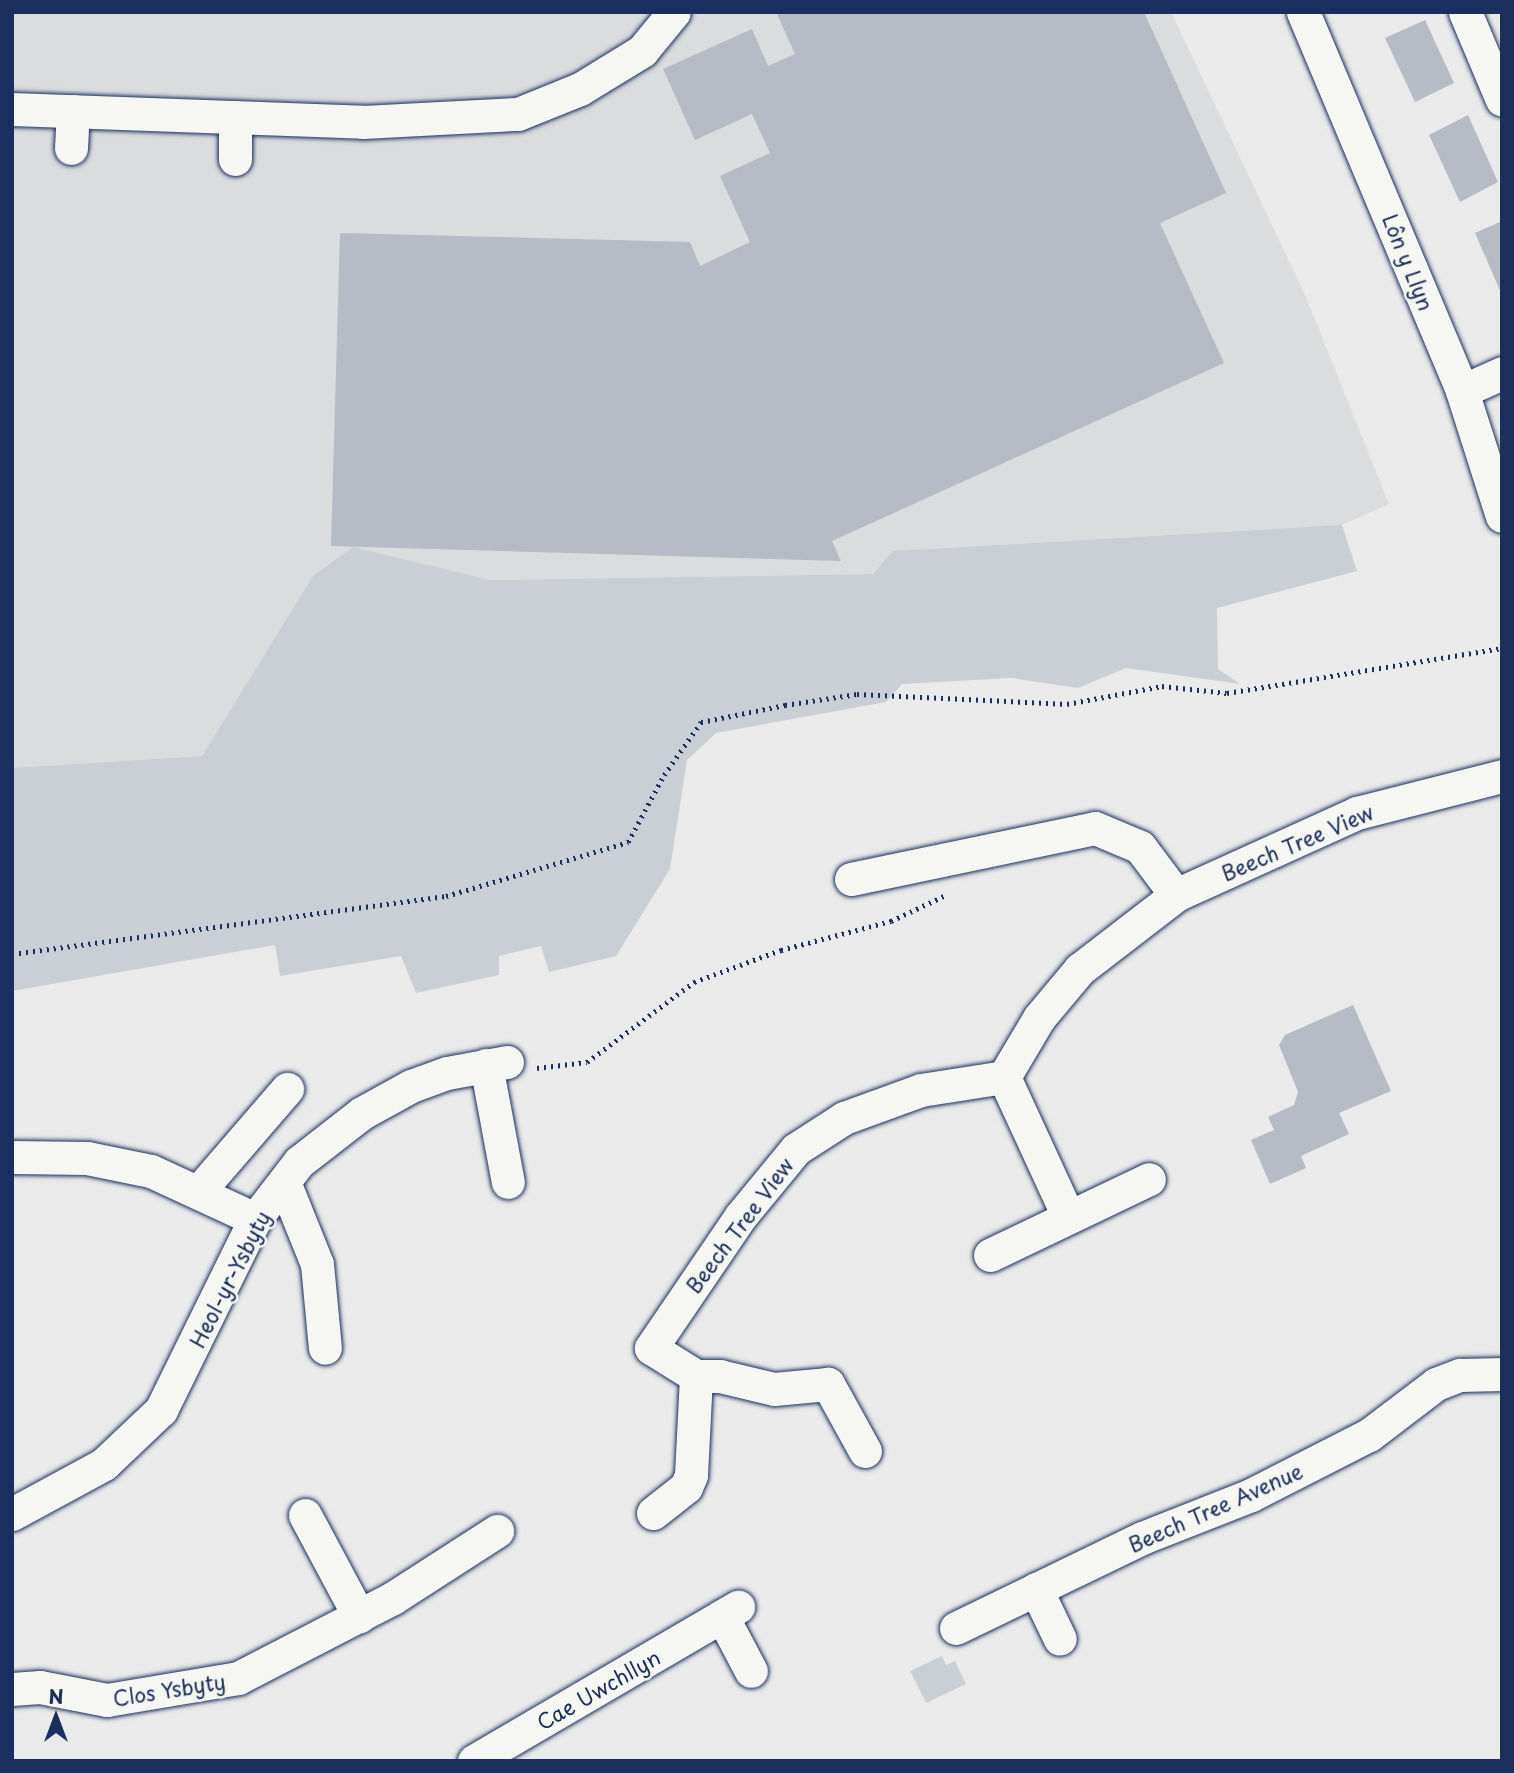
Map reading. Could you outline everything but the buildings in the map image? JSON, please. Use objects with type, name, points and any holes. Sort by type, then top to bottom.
[{"type":"street","points":[[12,109],[363,122],[518,114],[580,89],[642,51],[674,12]]},
{"type":"street","name":"Lôn y Llyn","points":[[1303,12],[1462,391],[1502,516]]},
{"type":"street","points":[[1465,12],[1502,100]]},
{"type":"street","points":[[71,148],[73,111]]},
{"type":"street","points":[[235,159],[236,117]]},
{"type":"street","points":[[1462,391],[1502,373]]},
{"type":"street","name":"Beech Tree View","points":[[696,1377],[651,1348],[740,1217],[796,1149],[844,1118],[921,1090],[1004,1077],[1039,1018],[1080,969],[1177,895],[1357,813],[1502,776]]},
{"type":"street","points":[[851,879],[1094,828],[1140,848],[1177,895]]},
{"type":"street","points":[[497,1063],[508,1182]]},
{"type":"street","name":"Heol-yr-Ysbyty","points":[[12,1514],[104,1464],[161,1410],[255,1219],[299,1162],[362,1113],[411,1086],[497,1063]]},
{"type":"street","points":[[1004,1077],[1067,1214]]},
{"type":"street","points":[[199,1191],[287,1089]]},
{"type":"street","points":[[12,1157],[87,1158],[151,1171],[255,1219]]},
{"type":"street","points":[[990,1255],[1067,1214],[1149,1179]]},
{"type":"street","points":[[284,1182],[317,1264],[324,1348]]},
{"type":"street","name":"Beech Tree Avenue","points":[[956,1628],[1142,1538],[1251,1495],[1358,1441],[1436,1384],[1460,1375],[1502,1374]]},
{"type":"street","points":[[653,1513],[686,1487],[691,1475],[696,1377],[720,1376],[774,1389],[828,1384],[865,1451]]},
{"type":"street","points":[[305,1515],[359,1616]]},
{"type":"street","name":"Clos Ysbyty","points":[[12,1689],[40,1687],[107,1700],[225,1681],[393,1598],[497,1531]]},
{"type":"street","points":[[1036,1589],[1060,1639]]},
{"type":"street","name":"Cae Uwchllyn","points":[[474,1761],[730,1612],[751,1671]]},
{"type":"path","points":[[12,954],[446,896],[628,842],[664,775],[701,722],[857,694],[1067,704],[1162,686],[1227,693],[1502,648]]},
{"type":"path","points":[[497,1063],[547,1070],[587,1062],[694,982],[781,950],[891,921],[951,893]]},
{"type":"shaded area","points":[[12,12],[1171,12],[1305,295],[1389,504],[1342,525],[894,551],[873,574],[490,580],[353,548],[313,576],[202,756],[12,768]]},
{"type":"shaded area","points":[[1342,525],[1357,571],[1217,608],[1218,669],[1240,684],[1126,668],[1078,688],[1011,678],[902,684],[886,702],[716,733],[687,760],[670,869],[616,956],[549,972],[541,946],[499,956],[499,975],[416,993],[401,956],[280,976],[275,945],[12,991],[12,768],[202,756],[313,576],[353,547],[490,580],[873,574],[893,551]]},
{"type":"shaded area","points":[[942,1656],[946,1665],[955,1661],[966,1684],[926,1703],[910,1671]]}]
